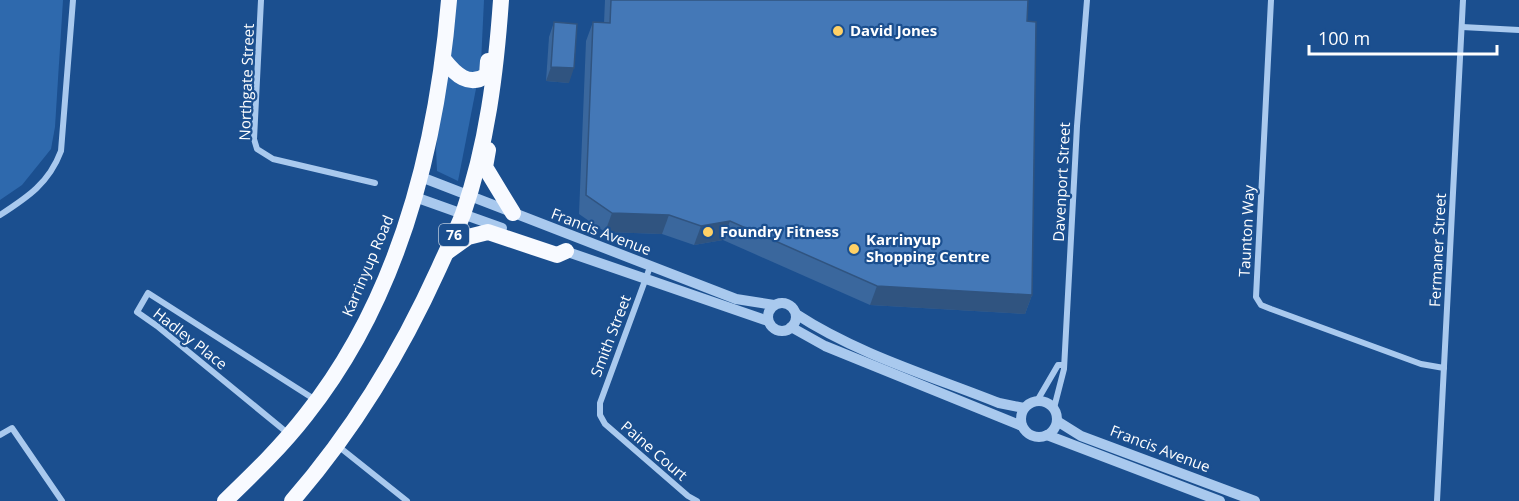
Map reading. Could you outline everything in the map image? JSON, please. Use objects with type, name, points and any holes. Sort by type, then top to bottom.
[{"type":"highway","name":"Karrinyup Road","points":[[225,501],[290,435],[317,401],[367,320],[392,261],[421,177],[444,60],[449,0]]},
{"type":"highway","name":"76","points":[[292,501],[337,446],[403,342],[463,214],[484,132],[496,63],[501,0]]},
{"type":"highway","points":[[444,60],[456,75],[465,80],[483,78],[487,75],[491,39],[499,30],[506,41],[501,85],[485,167],[513,213]]},
{"type":"highway","points":[[446,253],[468,237],[488,232],[557,255],[566,251]]},
{"type":"street","points":[[0,215],[32,195],[44,183],[54,169],[61,151],[73,0]]},
{"type":"street","name":"Northgate Street","points":[[261,0],[254,139],[257,149],[273,159],[375,183]]},
{"type":"street","name":"Davenport Street","points":[[1054,408],[1064,369],[1062,365],[1087,0]]},
{"type":"street","name":"Taunton Way","points":[[1271,0],[1256,297],[1261,305],[1271,309],[1421,364],[1444,368]]},
{"type":"street","name":"Fermaner Street","points":[[1437,501],[1463,0]]},
{"type":"street","points":[[1462,27],[1519,30]]},
{"type":"street","name":"Francis Avenue","points":[[421,177],[736,299],[774,305],[787,303],[796,314],[824,332],[855,346],[999,403],[1024,408]]},
{"type":"street","name":"Francis Avenue","points":[[415,197],[768,321],[778,330],[791,327],[825,346],[1022,426]]},
{"type":"street","name":"Smith Street","points":[[600,415],[604,390],[650,267]]},
{"type":"street","name":"Hadley Place","points":[[290,435],[137,312],[148,293],[317,401]]},
{"type":"street","points":[[768,321],[768,312],[774,305]]},
{"type":"street","points":[[791,327],[796,314]]},
{"type":"street","points":[[1037,401],[1046,402],[1054,408],[1057,421],[1047,435],[1036,437],[1022,426],[1024,408],[1037,401],[1058,365],[1062,365]]},
{"type":"street","name":"Paine Court","points":[[600,415],[604,424],[688,496],[697,501]]},
{"type":"street","name":"Francis Avenue","points":[[1057,421],[1081,436],[1255,501]]},
{"type":"street","points":[[0,435],[12,428],[62,501]]},
{"type":"street","name":"Francis Avenue","points":[[1047,435],[1220,501]]},
{"type":"street","points":[[337,446],[407,501]]},
{"type":"shaded area","points":[[0,0],[63,0],[55,127],[51,149],[22,185],[0,200]]},
{"type":"shaded area","points":[[456,0],[484,0],[481,63],[458,181],[437,171],[436,148]]},
{"type":"building","name":"Karrinyup Shopping Centre","points":[[611,0],[1028,0],[1027,21],[1036,22],[1032,295],[877,286],[730,221],[701,226],[669,215],[612,213],[586,195],[593,22],[610,23]]},
{"type":"building","points":[[554,22],[577,24],[574,68],[551,67]]},
{"type":"place","name":"David Jones","points":[[838,31]]},
{"type":"place","name":"Foundry Fitness","points":[[708,232]]},
{"type":"place","name":"Karrinyup Shopping Centre","points":[[854,249]]}]
